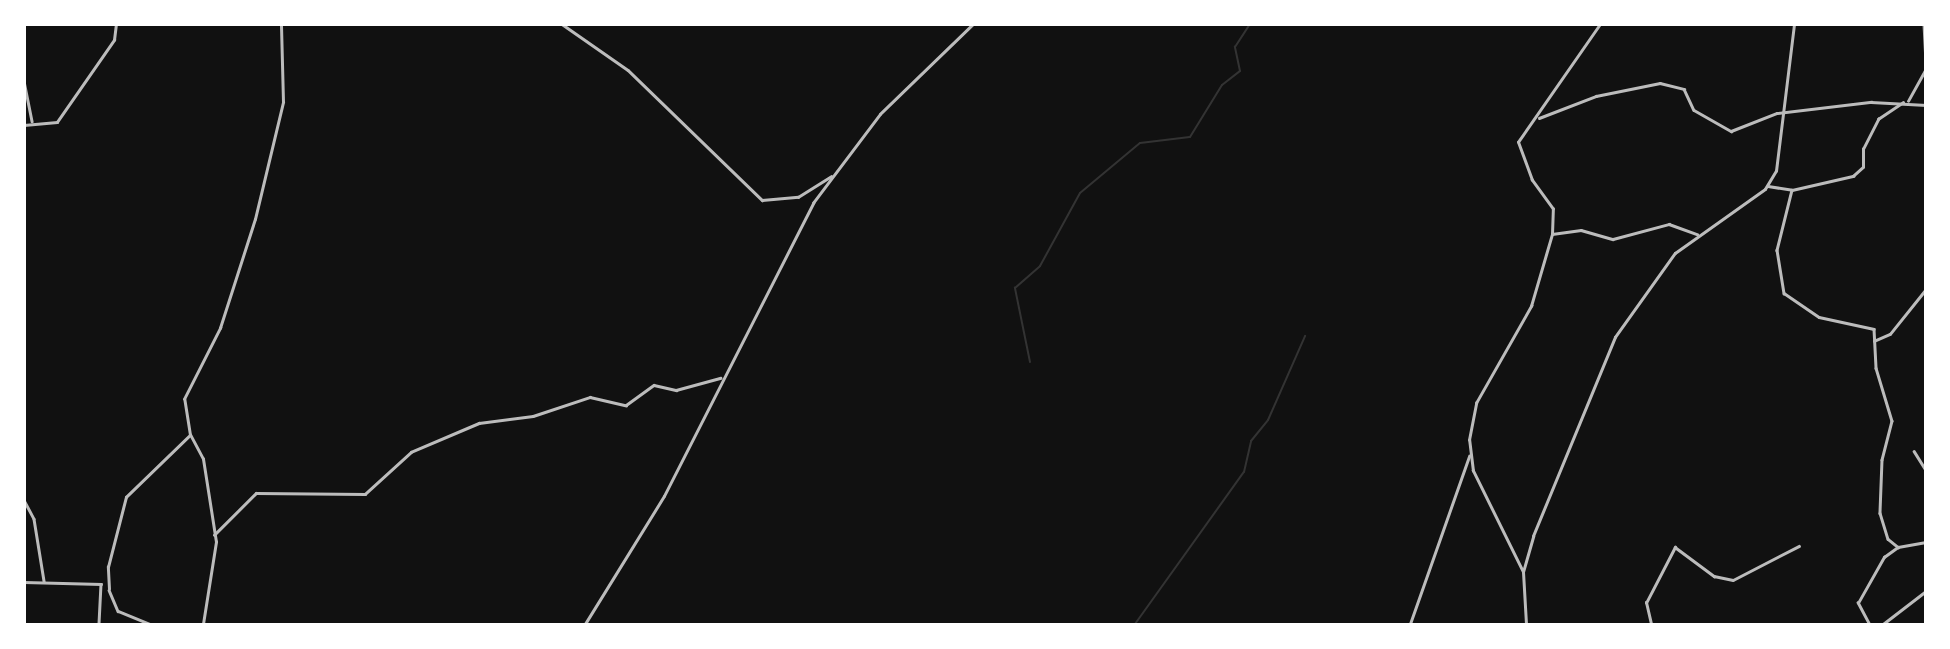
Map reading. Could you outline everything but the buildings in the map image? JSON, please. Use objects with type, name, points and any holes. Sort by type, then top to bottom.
[{"type":"street","points":[[24,125],[32,121],[57,122],[114,40],[116,24]]},
{"type":"street","points":[[203,625],[213,585],[214,535],[203,459],[190,435],[186,394],[224,317],[277,129],[284,90],[281,24]]},
{"type":"street","points":[[562,24],[628,70],[762,200],[798,197],[832,175]]},
{"type":"street","points":[[585,625],[659,505],[722,378],[832,175],[889,104],[973,24]]},
{"type":"street","points":[[1410,625],[1469,456],[1476,403],[1531,306],[1552,234],[1553,209],[1519,153],[1521,135],[1536,119],[1600,24]]},
{"type":"street","points":[[1768,186],[1783,113],[1794,24]]},
{"type":"street","points":[[1924,24],[1926,61]]},
{"type":"street","points":[[1523,572],[1615,337],[1675,253],[1697,233],[1768,186],[1792,190],[1853,176],[1863,167],[1863,149],[1878,119],[1907,101],[1926,68]]},
{"type":"street","points":[[24,81],[32,121]]},
{"type":"street","points":[[1536,119],[1596,96],[1660,83],[1684,89],[1691,108],[1728,131],[1783,113],[1907,101],[1926,105]]},
{"type":"street","points":[[1792,190],[1777,250],[1784,293],[1819,317],[1871,326],[1892,421],[1882,456],[1880,513],[1888,539],[1899,547]]},
{"type":"street","points":[[1552,234],[1581,230],[1618,238],[1669,224],[1697,233]]},
{"type":"street","points":[[1874,341],[1890,334],[1916,293],[1926,289]]},
{"type":"street","points":[[214,535],[256,493],[365,494],[411,452],[479,423],[590,397],[626,405],[654,385],[676,390],[722,378]]},
{"type":"street","points":[[150,625],[118,611],[109,589],[108,567],[126,497],[190,435]]},
{"type":"street","points":[[24,436],[24,459]]},
{"type":"street","points":[[1914,451],[1926,470]]},
{"type":"street","points":[[1469,456],[1523,572],[1526,625]]},
{"type":"street","points":[[24,500],[34,519],[44,580]]},
{"type":"street","points":[[1869,625],[1859,600],[1884,557],[1899,547],[1926,542]]},
{"type":"street","points":[[1651,625],[1646,603],[1675,547],[1714,576],[1734,580],[1799,546]]},
{"type":"street","points":[[24,582],[44,580],[104,586],[109,589]]},
{"type":"street","points":[[99,625],[104,586]]},
{"type":"street","points":[[1884,625],[1926,591]]},
{"type":"waterway","points":[[1030,362],[1015,288],[1040,266],[1080,193],[1140,143],[1190,137],[1222,85],[1240,71],[1235,47],[1250,24]]},
{"type":"waterway","points":[[1135,624],[1244,472],[1251,441],[1268,420],[1305,336]]}]
